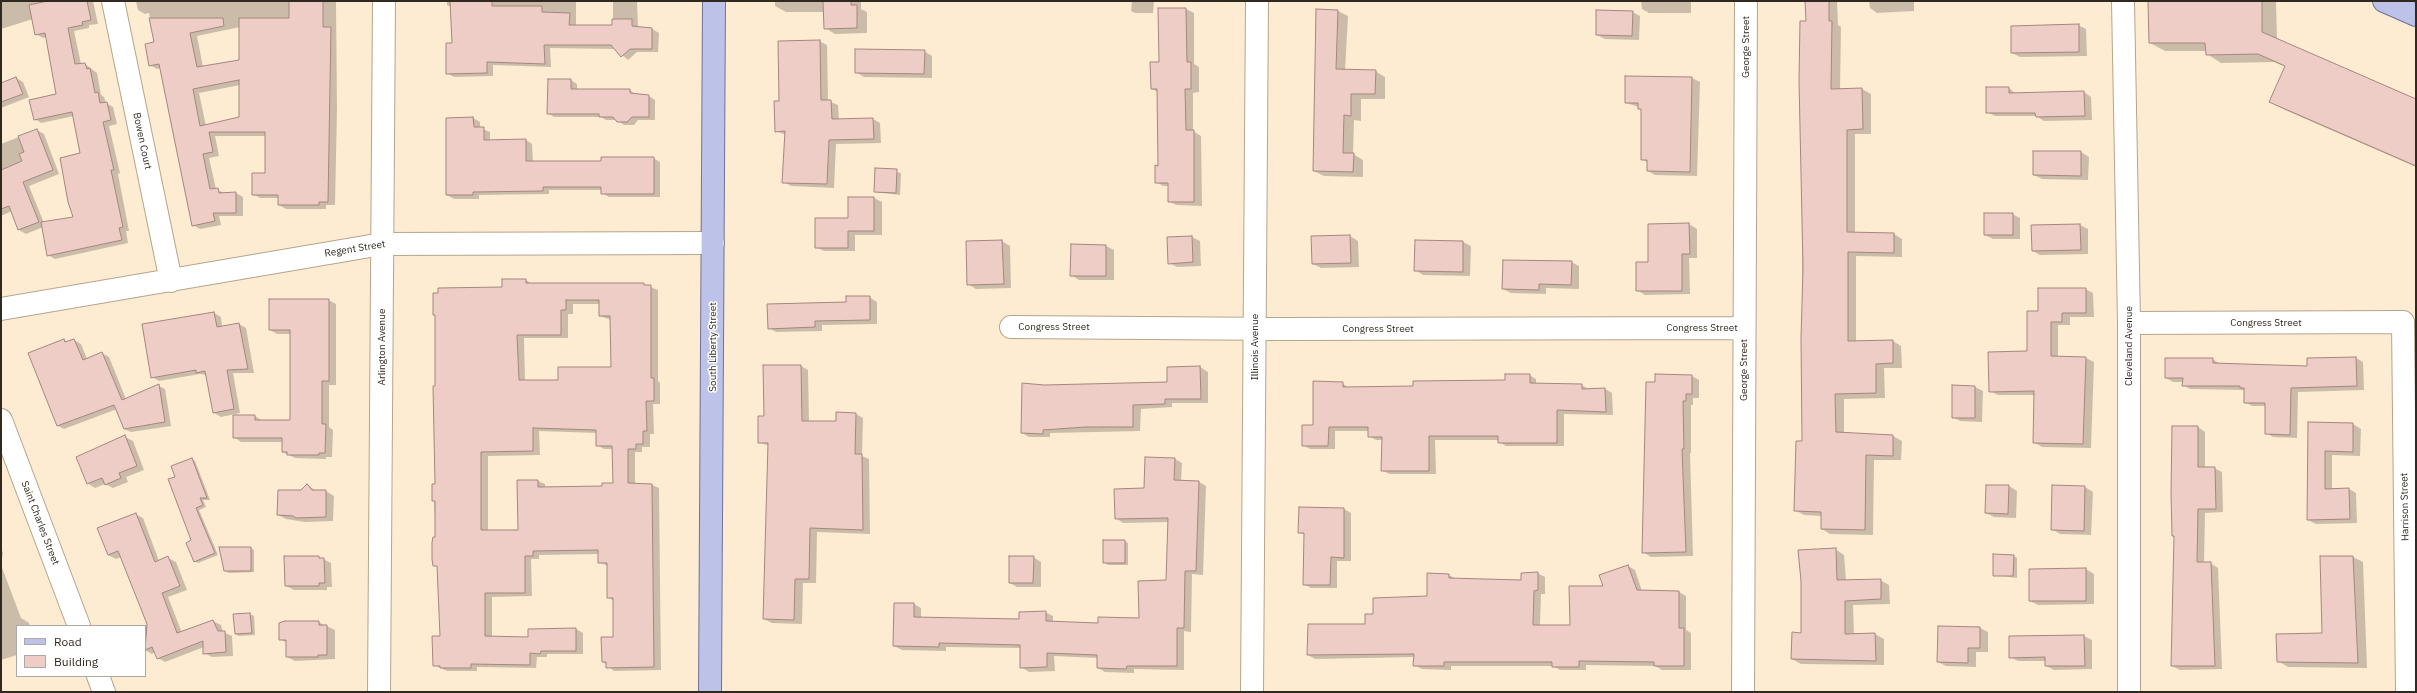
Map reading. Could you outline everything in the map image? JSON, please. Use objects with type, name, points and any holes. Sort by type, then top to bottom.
[{"type":"main road","name":"South Liberty Street","points":[[710,692],[714,1]]},
{"type":"main road","points":[[2384,1],[2416,15]]},
{"type":"street","name":"Bowen Court","points":[[113,1],[171,281]]},
{"type":"street","name":"Arlington Avenue","points":[[379,692],[384,1]]},
{"type":"street","name":"Illinois Avenue","points":[[1252,692],[1256,329],[1257,1]]},
{"type":"street","name":"George Street","points":[[1743,692],[1746,1]]},
{"type":"street","name":"Cleveland Avenue","points":[[2123,1],[2129,323],[2129,692]]},
{"type":"street","name":"Regent Street","points":[[1,310],[382,244],[713,243]]},
{"type":"street","name":"Congress Street","points":[[2129,323],[2403,322]]},
{"type":"street","name":"Harrison Street","points":[[2403,322],[2407,692]]},
{"type":"street","name":"Congress Street","points":[[1012,327],[1256,329],[1744,328]]},
{"type":"street","name":"Saint Charles Street","points":[[1,420],[79,625]]},
{"type":"street","points":[[98,677],[104,692]]},
{"type":"building","points":[[48,1],[87,1],[91,20],[82,22],[83,25],[68,28],[75,64],[85,63],[87,69],[90,68],[95,93],[98,92],[100,103],[107,102],[111,120],[103,122],[114,170],[111,170],[123,227],[119,228],[122,240],[47,256],[41,222],[73,217],[68,202],[60,158],[80,153],[72,112],[34,120],[29,100],[56,94],[45,33],[35,35],[29,5]]},
{"type":"building","points":[[289,1],[323,1],[323,27],[331,27],[328,202],[319,202],[319,205],[278,205],[278,195],[252,195],[252,173],[265,173],[265,132],[209,132],[213,152],[203,154],[210,189],[218,188],[219,193],[236,192],[236,213],[213,213],[215,221],[192,226],[159,64],[149,66],[145,44],[154,42],[149,18],[223,18],[224,26],[190,33],[197,67],[239,60],[239,18],[289,18]],"holes":[[[239,80],[239,117],[200,126],[193,89]]]},
{"type":"building","points":[[450,1],[492,1],[492,6],[542,6],[542,12],[570,13],[569,25],[612,25],[612,19],[632,19],[632,26],[652,28],[652,49],[630,49],[621,57],[611,45],[544,45],[545,64],[487,62],[487,73],[446,74],[446,43],[452,43]]},
{"type":"building","points":[[823,1],[851,1],[851,5],[857,5],[857,28],[824,29]]},
{"type":"building","points":[[1805,1],[1829,1],[1829,21],[1832,21],[1831,89],[1862,88],[1863,129],[1847,130],[1847,232],[1894,233],[1894,253],[1848,252],[1848,341],[1893,340],[1893,363],[1876,364],[1876,393],[1835,394],[1836,432],[1893,435],[1893,456],[1866,455],[1865,530],[1821,529],[1821,512],[1794,511],[1796,441],[1802,441],[1801,338],[1803,268],[1799,80],[1800,21],[1806,21]]},
{"type":"building","points":[[2148,1],[2262,1],[2262,32],[2416,99],[2416,166],[2269,102],[2285,66],[2258,54],[2206,55],[2205,43],[2149,43]]},
{"type":"building","points":[[1158,8],[1186,8],[1187,62],[1191,62],[1191,89],[1185,89],[1186,130],[1194,130],[1194,202],[1168,202],[1168,183],[1155,183],[1155,165],[1158,166],[1157,89],[1151,89],[1150,62],[1159,62]]},
{"type":"building","points":[[1316,9],[1338,10],[1336,69],[1376,70],[1375,94],[1351,94],[1351,116],[1344,115],[1343,153],[1354,153],[1353,172],[1313,171]]},
{"type":"building","points":[[1596,10],[1633,11],[1632,36],[1596,35]]},
{"type":"building","points":[[2079,24],[2079,52],[2011,53],[2011,26]]},
{"type":"building","points":[[820,40],[821,100],[831,100],[832,119],[873,118],[874,139],[829,140],[827,184],[782,183],[785,131],[775,132],[774,101],[779,101],[778,41]]},
{"type":"building","points":[[855,49],[925,50],[924,74],[855,73]]},
{"type":"building","points":[[1625,76],[1692,77],[1690,172],[1647,171],[1647,160],[1641,160],[1641,109],[1638,109],[1638,103],[1625,103]]},
{"type":"building","points":[[16,77],[23,94],[1,102],[1,83]]},
{"type":"building","points":[[548,79],[571,79],[571,89],[630,89],[630,93],[649,95],[649,117],[632,117],[627,122],[617,122],[613,117],[599,117],[599,114],[547,114]]},
{"type":"building","points":[[1986,87],[2009,87],[2009,93],[2084,91],[2085,116],[2036,117],[2035,113],[1986,113]]},
{"type":"building","points":[[473,117],[474,127],[484,127],[484,140],[526,139],[526,161],[601,161],[601,157],[654,157],[654,194],[601,194],[601,187],[543,187],[543,191],[473,192],[473,195],[446,195],[446,118]]},
{"type":"building","points":[[37,129],[53,170],[23,182],[39,222],[18,230],[9,206],[1,209],[1,170],[22,161],[19,154],[24,152],[18,136]]},
{"type":"building","points":[[2033,151],[2081,151],[2081,176],[2033,175]]},
{"type":"building","points":[[875,168],[897,169],[896,193],[874,192]]},
{"type":"building","points":[[848,197],[874,197],[874,231],[848,231],[848,248],[815,248],[815,218],[848,218]]},
{"type":"building","points":[[1984,213],[2013,213],[2013,235],[1984,235]]},
{"type":"building","points":[[1689,223],[1690,254],[1682,254],[1682,291],[1636,291],[1636,262],[1648,262],[1648,224]]},
{"type":"building","points":[[2080,224],[2081,250],[2032,251],[2031,225]]},
{"type":"building","points":[[1350,235],[1351,263],[1312,264],[1311,236]]},
{"type":"building","points":[[1192,236],[1193,262],[1168,264],[1167,237]]},
{"type":"building","points":[[1002,240],[1004,284],[967,285],[966,241]]},
{"type":"building","points":[[1415,240],[1463,241],[1463,272],[1414,271]]},
{"type":"building","points":[[1071,244],[1106,245],[1106,276],[1070,276]]},
{"type":"building","points":[[1503,260],[1572,261],[1571,285],[1539,284],[1539,290],[1502,289]]},
{"type":"building","points":[[502,279],[526,279],[526,283],[644,283],[644,285],[651,285],[651,378],[654,378],[654,401],[646,401],[647,431],[643,431],[643,444],[636,444],[636,449],[628,449],[628,483],[652,484],[654,667],[606,668],[606,662],[602,662],[601,637],[613,637],[613,598],[607,598],[607,563],[598,563],[598,550],[533,551],[533,556],[525,556],[525,593],[485,593],[485,636],[528,637],[528,629],[576,628],[576,651],[541,651],[540,654],[530,653],[530,665],[471,664],[471,668],[440,668],[440,666],[433,666],[432,636],[440,636],[437,566],[433,566],[432,559],[432,542],[433,537],[435,537],[435,501],[432,501],[432,484],[435,484],[433,386],[435,386],[435,315],[433,315],[433,293],[438,293],[438,288],[502,287]],"holes":[[[566,300],[599,300],[599,316],[610,316],[611,367],[558,367],[558,380],[519,380],[517,335],[561,335],[561,310],[566,310]],[[533,428],[596,430],[596,446],[612,446],[613,483],[602,483],[602,486],[538,487],[538,480],[517,480],[518,530],[481,530],[481,452],[533,451]]]},
{"type":"building","points":[[2038,288],[2086,288],[2086,313],[2062,313],[2062,322],[2051,322],[2051,356],[2086,357],[2083,444],[2033,443],[2034,391],[1989,392],[1988,352],[2027,351],[2027,311],[2038,311]]},
{"type":"building","points":[[846,296],[870,296],[870,320],[815,321],[815,327],[768,329],[767,304],[846,302]]},
{"type":"building","points":[[269,299],[329,299],[329,381],[322,381],[322,424],[326,424],[325,453],[319,453],[319,455],[287,455],[287,452],[282,452],[282,438],[233,438],[233,415],[255,415],[255,420],[290,420],[290,330],[269,330]]},
{"type":"building","points":[[214,312],[217,327],[239,323],[248,369],[227,370],[234,409],[213,413],[205,371],[196,373],[196,370],[151,378],[142,324]]},
{"type":"building","points":[[64,339],[65,342],[74,339],[83,360],[102,352],[122,400],[159,384],[165,422],[124,429],[114,405],[57,426],[28,353]]},
{"type":"building","points":[[2356,357],[2357,386],[2291,388],[2290,435],[2265,434],[2265,403],[2244,403],[2244,388],[2240,388],[2240,386],[2182,386],[2183,378],[2165,378],[2165,358],[2213,358],[2213,363],[2307,366],[2307,358]]},
{"type":"building","points":[[763,365],[801,365],[802,421],[836,421],[836,412],[856,413],[855,454],[862,454],[863,530],[810,528],[809,579],[795,579],[794,620],[763,619],[768,443],[758,443],[758,416],[764,416]]},
{"type":"building","points":[[1200,366],[1201,399],[1165,399],[1165,404],[1133,405],[1133,427],[1086,427],[1043,430],[1043,434],[1021,433],[1022,383],[1044,385],[1167,382],[1167,367]]},
{"type":"building","points":[[1505,374],[1530,374],[1530,383],[1582,384],[1582,389],[1605,388],[1606,412],[1557,410],[1557,443],[1498,443],[1498,436],[1429,436],[1429,471],[1381,471],[1382,437],[1368,437],[1368,427],[1329,427],[1328,446],[1302,446],[1302,425],[1313,425],[1313,381],[1343,382],[1343,387],[1413,386],[1413,381],[1505,380]]},
{"type":"building","points":[[1655,374],[1692,375],[1692,394],[1686,394],[1686,401],[1683,401],[1684,449],[1682,449],[1686,552],[1642,553],[1646,382],[1655,382]]},
{"type":"building","points":[[1952,385],[1975,386],[1975,418],[1952,418]]},
{"type":"building","points":[[2308,422],[2353,423],[2353,452],[2325,451],[2325,489],[2349,488],[2350,519],[2307,520]]},
{"type":"building","points":[[2172,426],[2198,426],[2198,467],[2215,467],[2216,509],[2198,509],[2197,562],[2211,562],[2215,666],[2171,666],[2174,536],[2172,536],[2171,493]]},
{"type":"building","points":[[125,435],[137,466],[119,473],[121,478],[105,485],[102,478],[87,484],[76,457]]},
{"type":"building","points":[[1145,457],[1175,458],[1174,480],[1199,481],[1196,571],[1185,571],[1184,628],[1177,628],[1177,666],[1127,666],[1126,669],[1097,668],[1097,655],[1047,653],[1047,667],[1020,668],[1020,645],[939,643],[939,647],[893,646],[894,603],[914,603],[914,617],[1019,619],[1019,612],[1046,611],[1046,621],[1098,623],[1098,617],[1139,618],[1138,581],[1166,580],[1168,518],[1115,519],[1114,489],[1144,488]]},
{"type":"building","points":[[192,458],[207,498],[200,498],[203,505],[196,508],[215,553],[194,562],[186,543],[191,540],[168,479],[175,477],[171,466]]},
{"type":"building","points":[[307,484],[312,490],[326,490],[326,517],[296,518],[293,516],[277,515],[278,490],[301,490]]},
{"type":"building","points":[[1986,485],[2009,485],[2008,514],[1985,513]]},
{"type":"building","points":[[2052,485],[2085,486],[2084,531],[2051,530]]},
{"type":"building","points":[[1299,507],[1344,508],[1344,558],[1331,557],[1330,585],[1303,585],[1304,533],[1298,533]]},
{"type":"building","points":[[136,513],[155,562],[168,556],[180,586],[162,593],[177,633],[213,620],[218,631],[225,631],[226,652],[203,654],[203,641],[157,659],[152,647],[146,650],[147,624],[118,551],[108,555],[97,528]]},
{"type":"building","points":[[1103,540],[1125,540],[1125,563],[1103,563]]},
{"type":"building","points":[[219,547],[251,547],[251,571],[224,571]]},
{"type":"building","points":[[1836,548],[1837,580],[1881,579],[1881,599],[1845,601],[1845,634],[1875,633],[1876,661],[1791,659],[1792,632],[1801,633],[1801,581],[1798,550]]},
{"type":"building","points":[[1993,554],[2014,555],[2013,576],[1993,576]]},
{"type":"building","points":[[284,556],[319,556],[319,558],[324,558],[325,583],[319,583],[319,586],[285,586]]},
{"type":"building","points":[[1009,556],[1034,556],[1033,583],[1009,583]]},
{"type":"building","points":[[2320,556],[2353,556],[2358,663],[2277,662],[2276,634],[2322,633]]},
{"type":"building","points":[[1628,565],[1637,590],[1679,591],[1679,628],[1684,628],[1684,666],[1654,666],[1654,662],[1579,661],[1579,667],[1552,667],[1552,662],[1444,662],[1444,666],[1413,666],[1414,654],[1307,655],[1308,624],[1365,624],[1365,614],[1373,614],[1373,598],[1427,596],[1427,573],[1449,574],[1449,578],[1521,580],[1521,573],[1538,572],[1538,590],[1534,591],[1533,625],[1570,625],[1569,586],[1603,586],[1599,575]]},
{"type":"building","points":[[2086,568],[2086,601],[2029,601],[2029,569]]},
{"type":"building","points":[[250,613],[252,633],[235,634],[233,614]]},
{"type":"building","points":[[285,621],[319,621],[319,625],[327,625],[327,655],[318,655],[318,657],[286,657],[286,640],[279,640],[279,623]]},
{"type":"building","points":[[1938,626],[1980,627],[1980,648],[1968,648],[1968,663],[1937,662]]},
{"type":"building","points":[[2084,635],[2085,666],[2045,666],[2045,657],[2009,658],[2009,636]]}]
